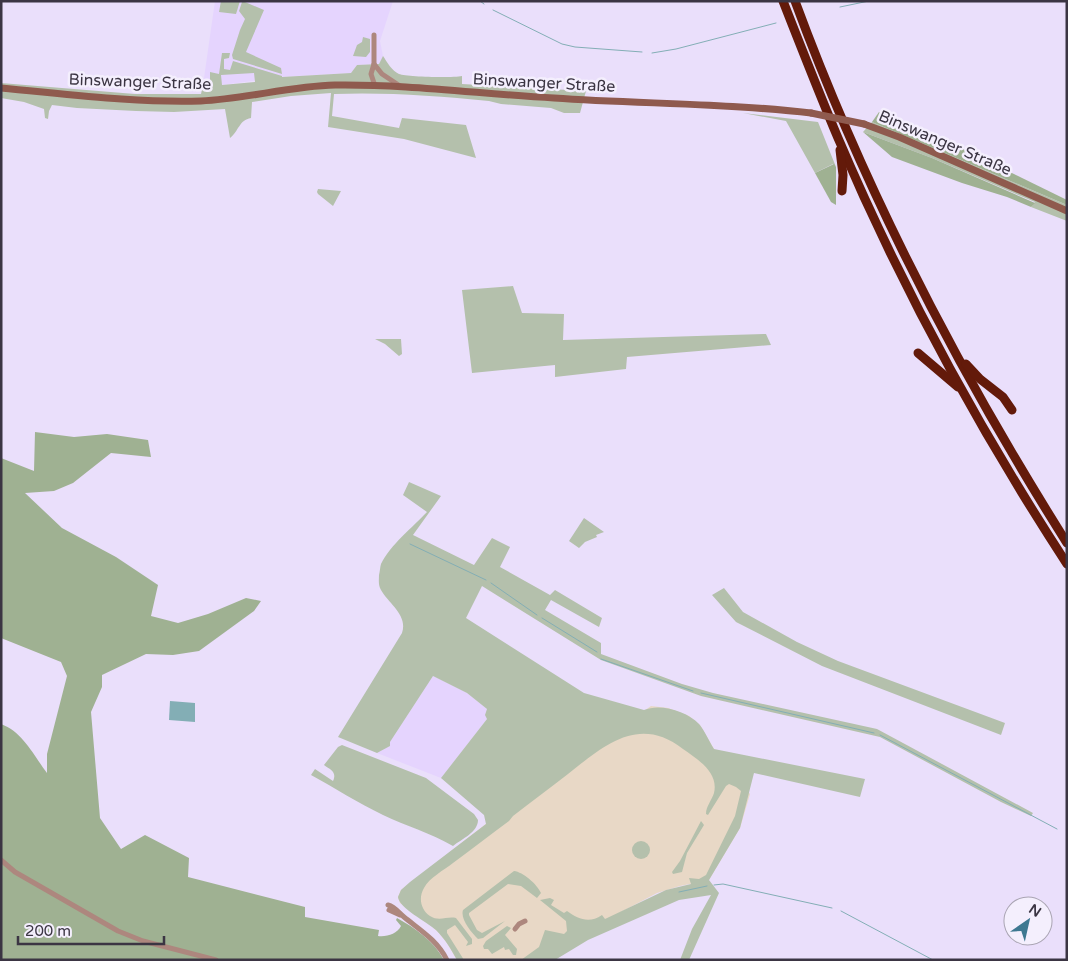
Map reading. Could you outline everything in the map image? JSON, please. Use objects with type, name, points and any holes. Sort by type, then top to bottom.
[{"type":"highway","points":[[783,1],[839,140],[893,256],[991,441],[1067,564]]},
{"type":"highway","points":[[795,1],[846,127],[880,203],[956,353],[1030,484],[1067,543]]},
{"type":"highway","points":[[839,140],[843,175],[842,191]]},
{"type":"highway","points":[[918,353],[964,392]]},
{"type":"highway","points":[[956,353],[980,379],[1003,396],[1012,410]]},
{"type":"main road","name":"Binswanger Straße","points":[[1,88],[124,99],[202,101],[316,87],[375,86],[557,99],[762,107],[811,113],[864,124],[899,137],[1067,211]]},
{"type":"street","points":[[374,35],[374,64],[371,74],[375,86]]},
{"type":"street","points":[[374,64],[379,71],[401,87]]},
{"type":"street","points":[[375,86],[379,80],[379,71]]},
{"type":"street","points":[[1,860],[15,872],[118,931],[143,940],[216,960]]},
{"type":"street","points":[[389,908],[418,927],[432,939],[447,960]]},
{"type":"street","points":[[515,929],[518,924],[525,921]]},
{"type":"shaded area","points":[[215,1],[393,1],[380,41],[383,56],[379,64],[357,65],[351,73],[281,77],[222,85],[203,85]]},
{"type":"shaded area","points":[[221,1],[240,1],[236,14],[219,12]]},
{"type":"shaded area","points":[[242,2],[264,10],[246,52],[281,68],[282,74],[233,59],[232,55],[245,19],[239,11]]},
{"type":"shaded area","points":[[363,37],[370,39],[370,52],[366,57],[353,56],[357,45],[362,42]]},
{"type":"shaded area","points":[[222,53],[230,53],[229,58],[224,59],[224,69],[230,70],[233,61],[282,77],[351,73],[357,65],[379,64],[383,56],[394,71],[404,75],[430,77],[462,76],[462,84],[586,91],[580,113],[564,113],[551,108],[501,104],[489,101],[392,94],[334,94],[332,116],[399,128],[402,118],[466,125],[476,158],[404,139],[328,127],[331,93],[291,96],[252,102],[251,118],[241,123],[230,138],[225,109],[174,112],[77,108],[52,105],[48,119],[45,118],[44,109],[24,102],[1,98],[1,83],[135,94],[201,94],[203,85],[213,85],[210,82],[210,72],[219,74]],"holes":[[[254,73],[255,82],[222,85],[221,75]]]},
{"type":"shaded area","points":[[879,112],[961,148],[1067,200],[1067,205],[872,122]]},
{"type":"shaded area","points":[[743,113],[818,122],[836,167],[833,164],[815,173],[786,121]]},
{"type":"shaded area","points":[[872,122],[1067,205],[1067,221],[1031,207],[1035,202],[932,158],[863,132]]},
{"type":"shaded area","points":[[863,132],[932,158],[1035,203],[1031,207],[892,157]]},
{"type":"shaded area","points":[[834,164],[836,167],[836,205],[831,202],[815,173]]},
{"type":"shaded area","points":[[318,189],[341,191],[333,206],[318,194]]},
{"type":"shaded area","points":[[513,286],[522,313],[564,314],[563,340],[766,334],[771,345],[627,357],[626,369],[555,377],[555,365],[472,373],[462,290]]},
{"type":"shaded area","points":[[375,339],[401,339],[402,354],[399,356],[385,344]]},
{"type":"shaded area","points":[[35,432],[74,437],[107,434],[148,440],[151,457],[111,453],[73,483],[54,491],[25,493],[62,528],[116,557],[158,585],[151,616],[178,623],[208,614],[246,598],[261,601],[254,611],[199,651],[173,655],[146,654],[102,675],[102,687],[91,712],[100,818],[121,849],[145,835],[189,858],[188,877],[305,907],[305,917],[379,930],[378,936],[385,936],[397,931],[401,926],[396,920],[397,918],[423,936],[435,947],[444,960],[1,960],[1,724],[22,739],[47,773],[47,754],[67,676],[61,662],[1,638],[1,458],[34,471]]},
{"type":"shaded area","points":[[409,482],[441,496],[413,535],[474,565],[492,538],[510,547],[500,567],[550,595],[555,590],[602,618],[599,627],[551,600],[545,610],[601,643],[601,654],[682,684],[713,693],[877,729],[1033,813],[1031,816],[1001,802],[880,737],[701,696],[601,660],[482,586],[466,618],[584,693],[644,710],[658,707],[673,709],[688,715],[699,724],[714,749],[865,779],[860,797],[754,773],[740,828],[709,880],[719,893],[689,960],[680,960],[692,929],[711,895],[679,900],[588,940],[555,960],[521,960],[539,947],[545,930],[564,934],[567,931],[566,921],[540,900],[550,898],[554,900],[551,905],[564,913],[567,911],[579,918],[588,920],[602,915],[605,919],[666,890],[691,884],[689,878],[699,879],[706,875],[735,816],[741,791],[729,784],[708,815],[706,814],[714,793],[715,785],[713,779],[706,767],[683,749],[667,739],[651,734],[637,734],[622,738],[595,753],[426,884],[421,900],[427,913],[437,919],[456,918],[472,939],[472,944],[466,946],[468,942],[455,925],[447,930],[464,960],[457,960],[439,933],[403,906],[398,897],[401,890],[410,882],[486,824],[484,815],[441,778],[487,719],[485,715],[487,709],[467,693],[433,676],[390,742],[390,746],[377,753],[338,737],[402,633],[403,627],[400,615],[381,590],[379,575],[381,564],[390,550],[427,512],[403,495]]},
{"type":"shaded area","points":[[584,518],[604,532],[585,542],[579,548],[569,541]]},
{"type":"shaded area","points":[[724,588],[743,612],[797,642],[838,661],[1005,723],[1001,735],[822,666],[736,622],[712,595]]},
{"type":"shaded area","points":[[433,676],[467,693],[487,709],[487,719],[441,778],[377,753],[390,746],[390,742]]},
{"type":"shaded area","points":[[170,701],[195,703],[195,722],[169,720]]},
{"type":"shaded area","points":[[651,706],[668,708],[689,716],[700,725],[714,749],[750,794],[740,828],[709,880],[657,893],[530,960],[457,960],[438,932],[400,903],[398,897],[401,890],[500,813]]},
{"type":"shaded area","points":[[342,745],[426,778],[474,814],[478,820],[475,828],[469,835],[453,846],[374,810],[311,775],[315,769],[333,781],[334,773],[324,765],[338,747]]},
{"type":"shaded area","points":[[701,821],[704,825],[687,853],[682,872],[673,874],[672,872],[680,861]]},
{"type":"shaded area","points":[[637,841],[645,841],[650,846],[648,857],[637,859],[632,854],[632,846]]},
{"type":"shaded area","points":[[514,871],[529,879],[541,893],[537,898],[521,886],[508,884],[469,913],[477,930],[482,933],[505,921],[483,938],[478,939],[469,929],[462,914],[463,910]]},
{"type":"shaded area","points":[[507,926],[511,928],[505,935],[517,949],[516,955],[513,955],[509,949],[505,950],[504,947],[492,954],[488,949],[484,949],[483,946],[486,941]]},
{"type":"waterway","points":[[480,1],[484,4]]},
{"type":"waterway","points":[[840,7],[869,1]]},
{"type":"waterway","points":[[493,10],[562,44],[575,47],[642,52]]},
{"type":"waterway","points":[[652,53],[676,49],[776,23]]},
{"type":"waterway","points":[[410,544],[486,580]]},
{"type":"waterway","points":[[491,583],[537,615]]},
{"type":"waterway","points":[[542,618],[597,652]]},
{"type":"waterway","points":[[601,659],[693,691]]},
{"type":"waterway","points":[[701,693],[874,733]]},
{"type":"waterway","points":[[880,735],[1057,829]]},
{"type":"waterway","points":[[714,885],[723,884],[832,908]]},
{"type":"waterway","points":[[679,892],[707,886]]},
{"type":"waterway","points":[[841,911],[933,960]]}]
